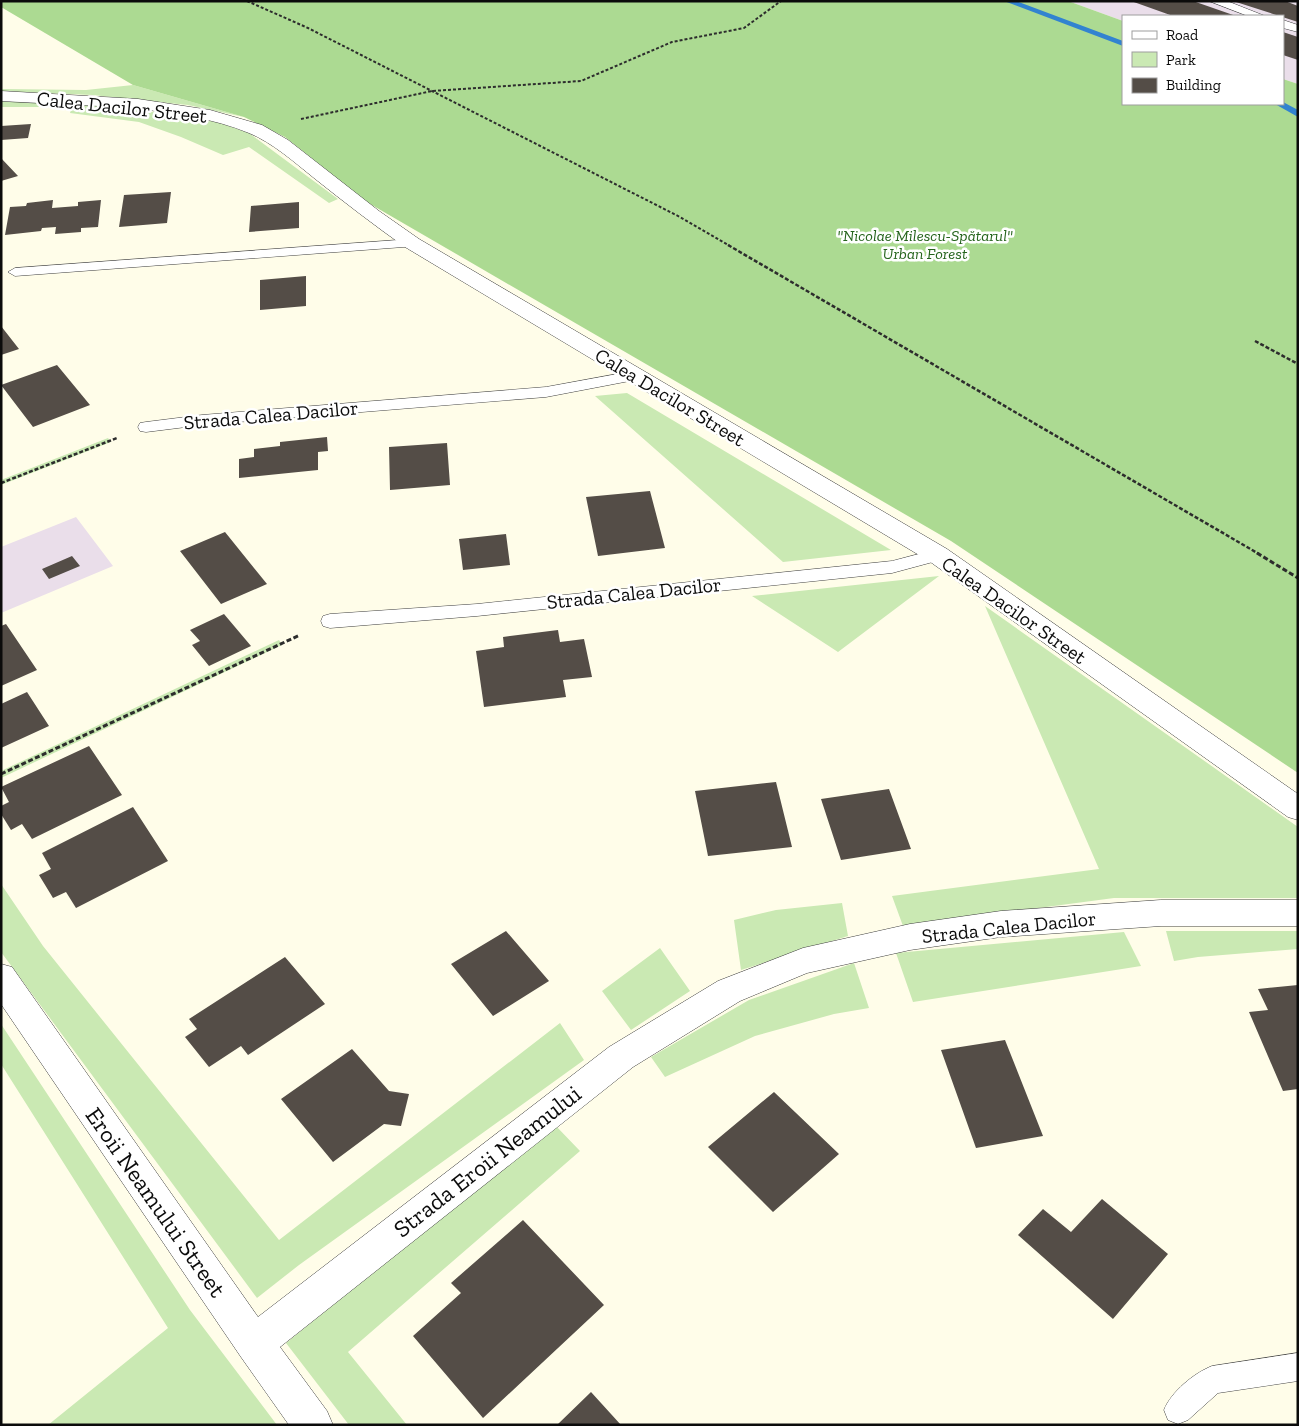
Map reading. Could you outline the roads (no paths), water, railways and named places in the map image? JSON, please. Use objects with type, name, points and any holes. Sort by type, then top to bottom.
[{"type":"street","name":"Calea Dacilor Street","points":[[1,96],[138,104],[210,115],[256,128],[282,144],[372,215],[412,243],[938,555],[1298,809]]},
{"type":"street","name":"Strada Calea Dacilor","points":[[729,991],[803,961],[910,937],[1001,924],[1161,913],[1298,913]]},
{"type":"street","name":"Eroii Neamului Street","points":[[1,977],[254,1344],[313,1425]]},
{"type":"street","name":"Strada Eroii Neamului","points":[[254,1344],[620,1057],[729,991]]},
{"type":"lane","points":[[1214,1],[1256,15]]},
{"type":"lane","points":[[1284,24],[1298,29]]},
{"type":"lane","points":[[15,272],[412,243]]},
{"type":"lane","name":"Strada Calea Dacilor","points":[[146,427],[212,419],[546,392],[634,376]]},
{"type":"lane","name":"Strada Calea Dacilor","points":[[330,621],[477,610],[892,567],[938,555]]},
{"type":"lane","points":[[1178,1410],[1212,1380],[1298,1367]]},
{"type":"waterway","points":[[1008,1],[1122,44]]},
{"type":"waterway","points":[[1281,105],[1298,114]]},
{"type":"park label","name":"\"Nicolae Milescu-Spătarul\" Urban Forest","points":[[925,244]]}]
